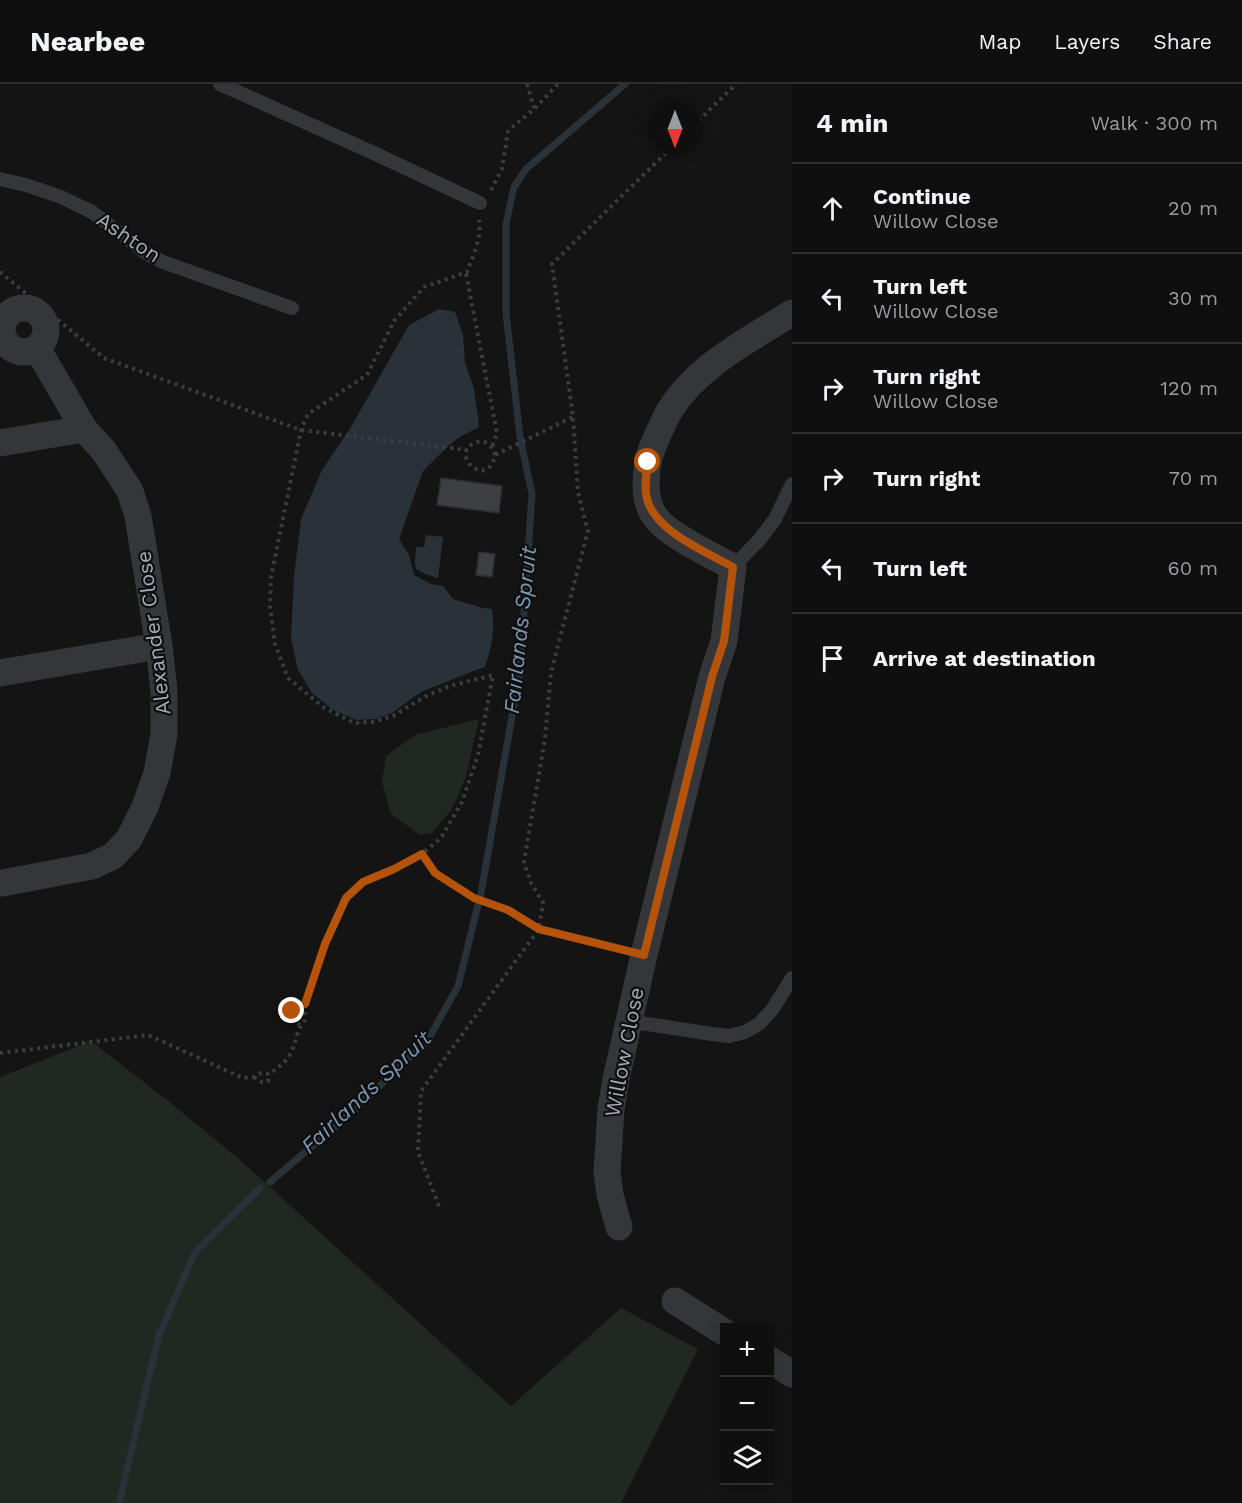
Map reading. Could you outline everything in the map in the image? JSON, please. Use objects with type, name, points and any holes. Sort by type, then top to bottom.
[{"type":"street","name":"Alexander Close","points":[[2,883],[92,866],[113,856],[129,839],[145,807],[157,773],[164,734],[164,690],[159,646],[138,516],[130,491],[104,451],[84,429],[37,348],[42,344],[46,332],[46,326],[40,315],[24,307],[12,310],[4,308]]},
{"type":"street","points":[[733,567],[669,531],[656,518],[647,501],[645,485],[648,462],[670,409],[695,381],[729,352],[792,313]]},
{"type":"street","points":[[0,443],[84,429]]},
{"type":"street","name":"Willow Close","points":[[619,1227],[610,1195],[608,1172],[611,1109],[616,1079],[628,1021],[712,677],[724,641],[733,567]]},
{"type":"street","points":[[0,673],[159,646]]},
{"type":"street","points":[[675,1301],[720,1329]]},
{"type":"street","points":[[774,1363],[792,1374]]},
{"type":"lane","points":[[220,84],[480,202]]},
{"type":"lane","name":"Ashton","points":[[0,179],[61,197],[92,212],[146,253],[163,262],[292,308]]},
{"type":"lane","points":[[733,567],[760,539],[775,519],[792,484]]},
{"type":"lane","points":[[628,1021],[729,1036],[745,1032],[759,1024],[772,1010],[792,978]]},
{"type":"path","points":[[527,84],[534,109]]},
{"type":"path","points":[[254,1077],[260,1081],[268,1081],[270,1074],[286,1061],[291,1052],[300,1025],[305,1020],[305,1004],[325,944],[346,898],[363,882],[422,854],[441,838],[462,802],[478,755],[493,675],[450,686],[424,697],[393,716],[373,722],[354,723],[323,707],[288,678],[275,644],[270,606],[271,577],[301,430],[308,414],[368,375],[394,321],[424,287],[467,272],[476,247],[480,226],[478,211],[480,202],[494,186],[502,169],[508,130],[534,109],[558,84]]},
{"type":"path","points":[[702,117],[736,84]]},
{"type":"path","points":[[439,1206],[418,1152],[422,1091],[539,929],[543,903],[531,883],[524,862],[544,738],[551,672],[588,531],[578,492],[573,417],[552,264],[663,156]]},
{"type":"path","points":[[0,273],[104,358],[301,430],[467,450]]},
{"type":"path","points":[[466,274],[497,433],[492,447],[494,462],[484,470],[472,468],[466,457],[471,445],[483,442],[492,447]]},
{"type":"path","points":[[495,456],[573,417]]},
{"type":"path","points":[[422,854],[435,873],[474,898],[508,910],[539,929],[644,955]]},
{"type":"path","points":[[300,1025],[291,1015],[295,1007],[305,1004]]},
{"type":"path","points":[[0,1053],[148,1035],[243,1077],[254,1077],[261,1073],[270,1074]]},
{"type":"shaded area","points":[[439,309],[455,312],[463,335],[465,363],[474,388],[479,427],[448,446],[423,471],[399,539],[409,555],[414,575],[431,584],[443,586],[453,599],[492,609],[491,645],[485,667],[421,692],[392,713],[376,719],[356,720],[333,710],[312,693],[298,670],[291,639],[294,577],[301,519],[322,470],[351,427],[409,325]]},
{"type":"shaded area","points":[[426,535],[443,537],[438,578],[416,569],[416,547],[424,547]]},
{"type":"shaded area","points":[[479,719],[466,777],[452,809],[432,833],[420,835],[391,814],[382,782],[386,756],[415,735]]},
{"type":"shaded area","points":[[91,1041],[239,1159],[511,1406],[621,1308],[698,1349],[621,1503],[0,1503],[0,1077]]},
{"type":"building","points":[[441,478],[502,486],[499,513],[437,505]]},
{"type":"building","points":[[479,552],[495,554],[492,577],[476,575]]},
{"type":"waterway","name":"Fairlands Spruit","points":[[270,1182],[349,1115],[428,1040],[458,986],[481,893],[520,671],[532,494],[520,437],[506,313],[506,224],[514,187],[526,169],[625,84]]},
{"type":"waterway","name":"Fairlands Spruit","points":[[119,1503],[159,1335],[195,1252],[260,1188]]},
{"type":"route","points":[[292,1011],[295,1007],[305,1004],[325,944],[346,898],[363,882],[422,854],[435,873],[474,898],[508,910],[539,929],[644,955],[712,677],[724,641],[733,567],[669,531],[656,518],[647,501],[645,485],[648,462]]}]
